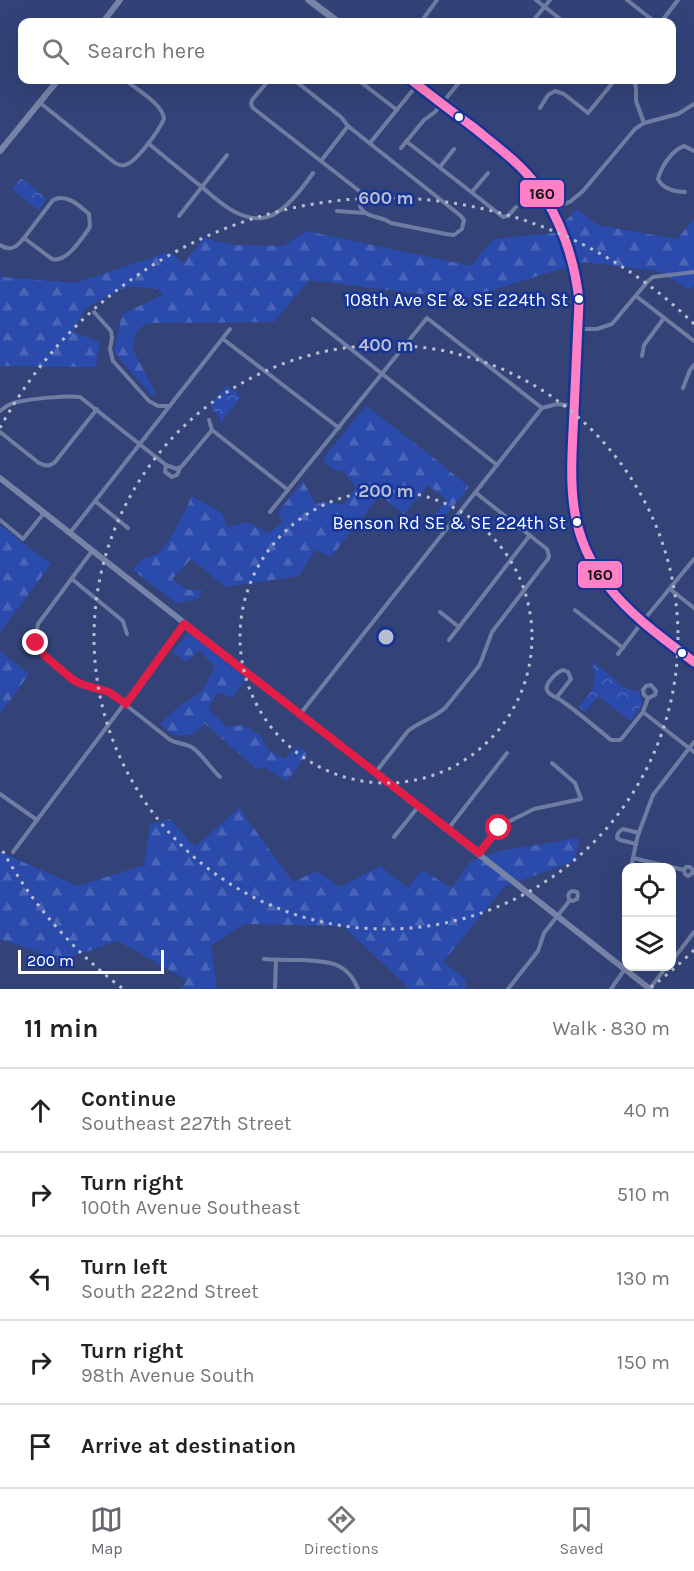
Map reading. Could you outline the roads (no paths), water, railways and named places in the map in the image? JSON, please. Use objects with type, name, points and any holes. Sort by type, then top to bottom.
[{"type":"main road","points":[[309,0],[333,18]]},
{"type":"main road","points":[[417,84],[497,146],[527,174],[553,211],[575,271],[579,301],[571,481],[572,501],[582,543],[605,584],[615,596],[694,662]]},
{"type":"street","points":[[106,18],[120,0]]},
{"type":"street","points":[[424,18],[437,0]]},
{"type":"street","points":[[536,0],[559,18]]},
{"type":"street","points":[[535,18],[550,0]]},
{"type":"street","points":[[627,0],[650,18]]},
{"type":"street","points":[[664,18],[678,0]]},
{"type":"street","points":[[0,151],[55,84]]},
{"type":"street","points":[[39,102],[115,162],[120,165],[126,164],[134,159],[148,143],[163,123],[164,115],[159,106],[130,84]]},
{"type":"street","points":[[266,84],[252,100],[251,104],[256,112],[362,194],[360,207],[364,213]]},
{"type":"street","points":[[299,84],[464,220],[462,229],[454,235],[391,223],[384,218],[364,213],[337,211]]},
{"type":"street","points":[[363,84],[397,110]]},
{"type":"street","points":[[370,143],[397,110],[413,84]]},
{"type":"street","points":[[400,148],[424,120],[435,112],[458,84]]},
{"type":"street","points":[[540,108],[548,95],[555,91],[564,94],[588,113],[612,84]]},
{"type":"street","points":[[635,84],[636,101],[644,123]]},
{"type":"street","points":[[553,211],[578,196],[631,133],[644,123],[678,114],[694,104]]},
{"type":"street","points":[[321,161],[348,126]]},
{"type":"street","points":[[406,141],[503,217],[508,216],[516,207]]},
{"type":"street","points":[[148,143],[230,209],[250,217],[267,217],[276,214],[313,173]]},
{"type":"street","points":[[685,192],[677,192],[660,183],[658,175],[680,147],[684,146],[694,151]]},
{"type":"street","points":[[440,167],[454,148]]},
{"type":"street","points":[[179,216],[227,155]]},
{"type":"street","points":[[472,192],[488,173]]},
{"type":"street","points":[[0,245],[7,249],[15,247],[53,200],[59,197],[68,198],[89,214],[88,230],[68,254],[58,260],[52,259],[24,238]]},
{"type":"street","points":[[579,329],[597,329],[612,324],[653,278],[694,272]]},
{"type":"street","points":[[636,296],[694,341]]},
{"type":"street","points":[[94,312],[111,331],[110,349],[113,361],[149,401],[158,406],[170,406]]},
{"type":"street","points":[[270,513],[426,318],[542,408]]},
{"type":"street","points":[[642,356],[644,345],[664,318]]},
{"type":"street","points":[[313,319],[497,465]]},
{"type":"street","points":[[70,533],[230,329]]},
{"type":"street","points":[[223,339],[339,428]]},
{"type":"street","points":[[683,388],[694,365]]},
{"type":"street","points":[[0,411],[17,402],[76,396],[83,398],[166,465],[180,468]]},
{"type":"street","points":[[301,713],[542,408],[557,404],[575,406]]},
{"type":"street","points":[[0,432],[39,463],[51,465],[97,409]]},
{"type":"street","points":[[209,420],[212,430],[288,490]]},
{"type":"street","points":[[166,465],[165,472],[172,477],[177,474],[212,430]]},
{"type":"street","points":[[0,478],[622,965]]},
{"type":"street","points":[[375,773],[413,726],[445,708],[479,666],[492,632],[547,562],[549,556],[547,549],[476,493]]},
{"type":"street","points":[[95,501],[128,528]]},
{"type":"street","points":[[0,520],[23,538],[44,513]]},
{"type":"street","points":[[449,640],[530,535]]},
{"type":"street","points":[[92,551],[38,624],[36,643],[45,656],[72,679],[109,692],[169,740],[188,745],[196,750],[220,777]]},
{"type":"street","points":[[618,654],[694,559]]},
{"type":"street","points":[[72,579],[123,621],[128,634]]},
{"type":"street","points":[[670,589],[694,608]]},
{"type":"street","points":[[575,610],[623,648]]},
{"type":"street","points":[[440,612],[459,627]]},
{"type":"street","points":[[13,852],[184,624]]},
{"type":"street","points":[[557,697],[570,679],[568,672],[563,670],[558,671],[546,687],[548,692],[615,741],[620,740],[644,712],[648,698]]},
{"type":"street","points":[[644,712],[694,752]]},
{"type":"street","points":[[632,863],[639,833],[653,795],[694,742]]},
{"type":"street","points":[[448,829],[507,753]]},
{"type":"street","points":[[479,853],[504,824],[534,809],[581,799],[575,783],[552,763]]},
{"type":"street","points":[[0,794],[37,820]]},
{"type":"street","points":[[394,837],[419,807]]},
{"type":"street","points":[[636,844],[620,840],[617,835],[623,829],[639,833]]},
{"type":"street","points":[[633,858],[684,870]]},
{"type":"street","points":[[508,989],[538,951],[543,936],[570,900]]},
{"type":"street","points":[[676,956],[694,932]]},
{"type":"street","points":[[264,959],[326,961],[347,972],[358,989]]},
{"type":"street","points":[[275,989],[276,960]]},
{"type":"street","points":[[611,989],[624,971]]},
{"type":"street","points":[[629,971],[649,988],[663,971]]},
{"type":"place","name":"108th Ave SE & SE 224th St","points":[[579,299]]},
{"type":"place","name":"Benson Rd SE & SE 224th St","points":[[577,522]]}]
